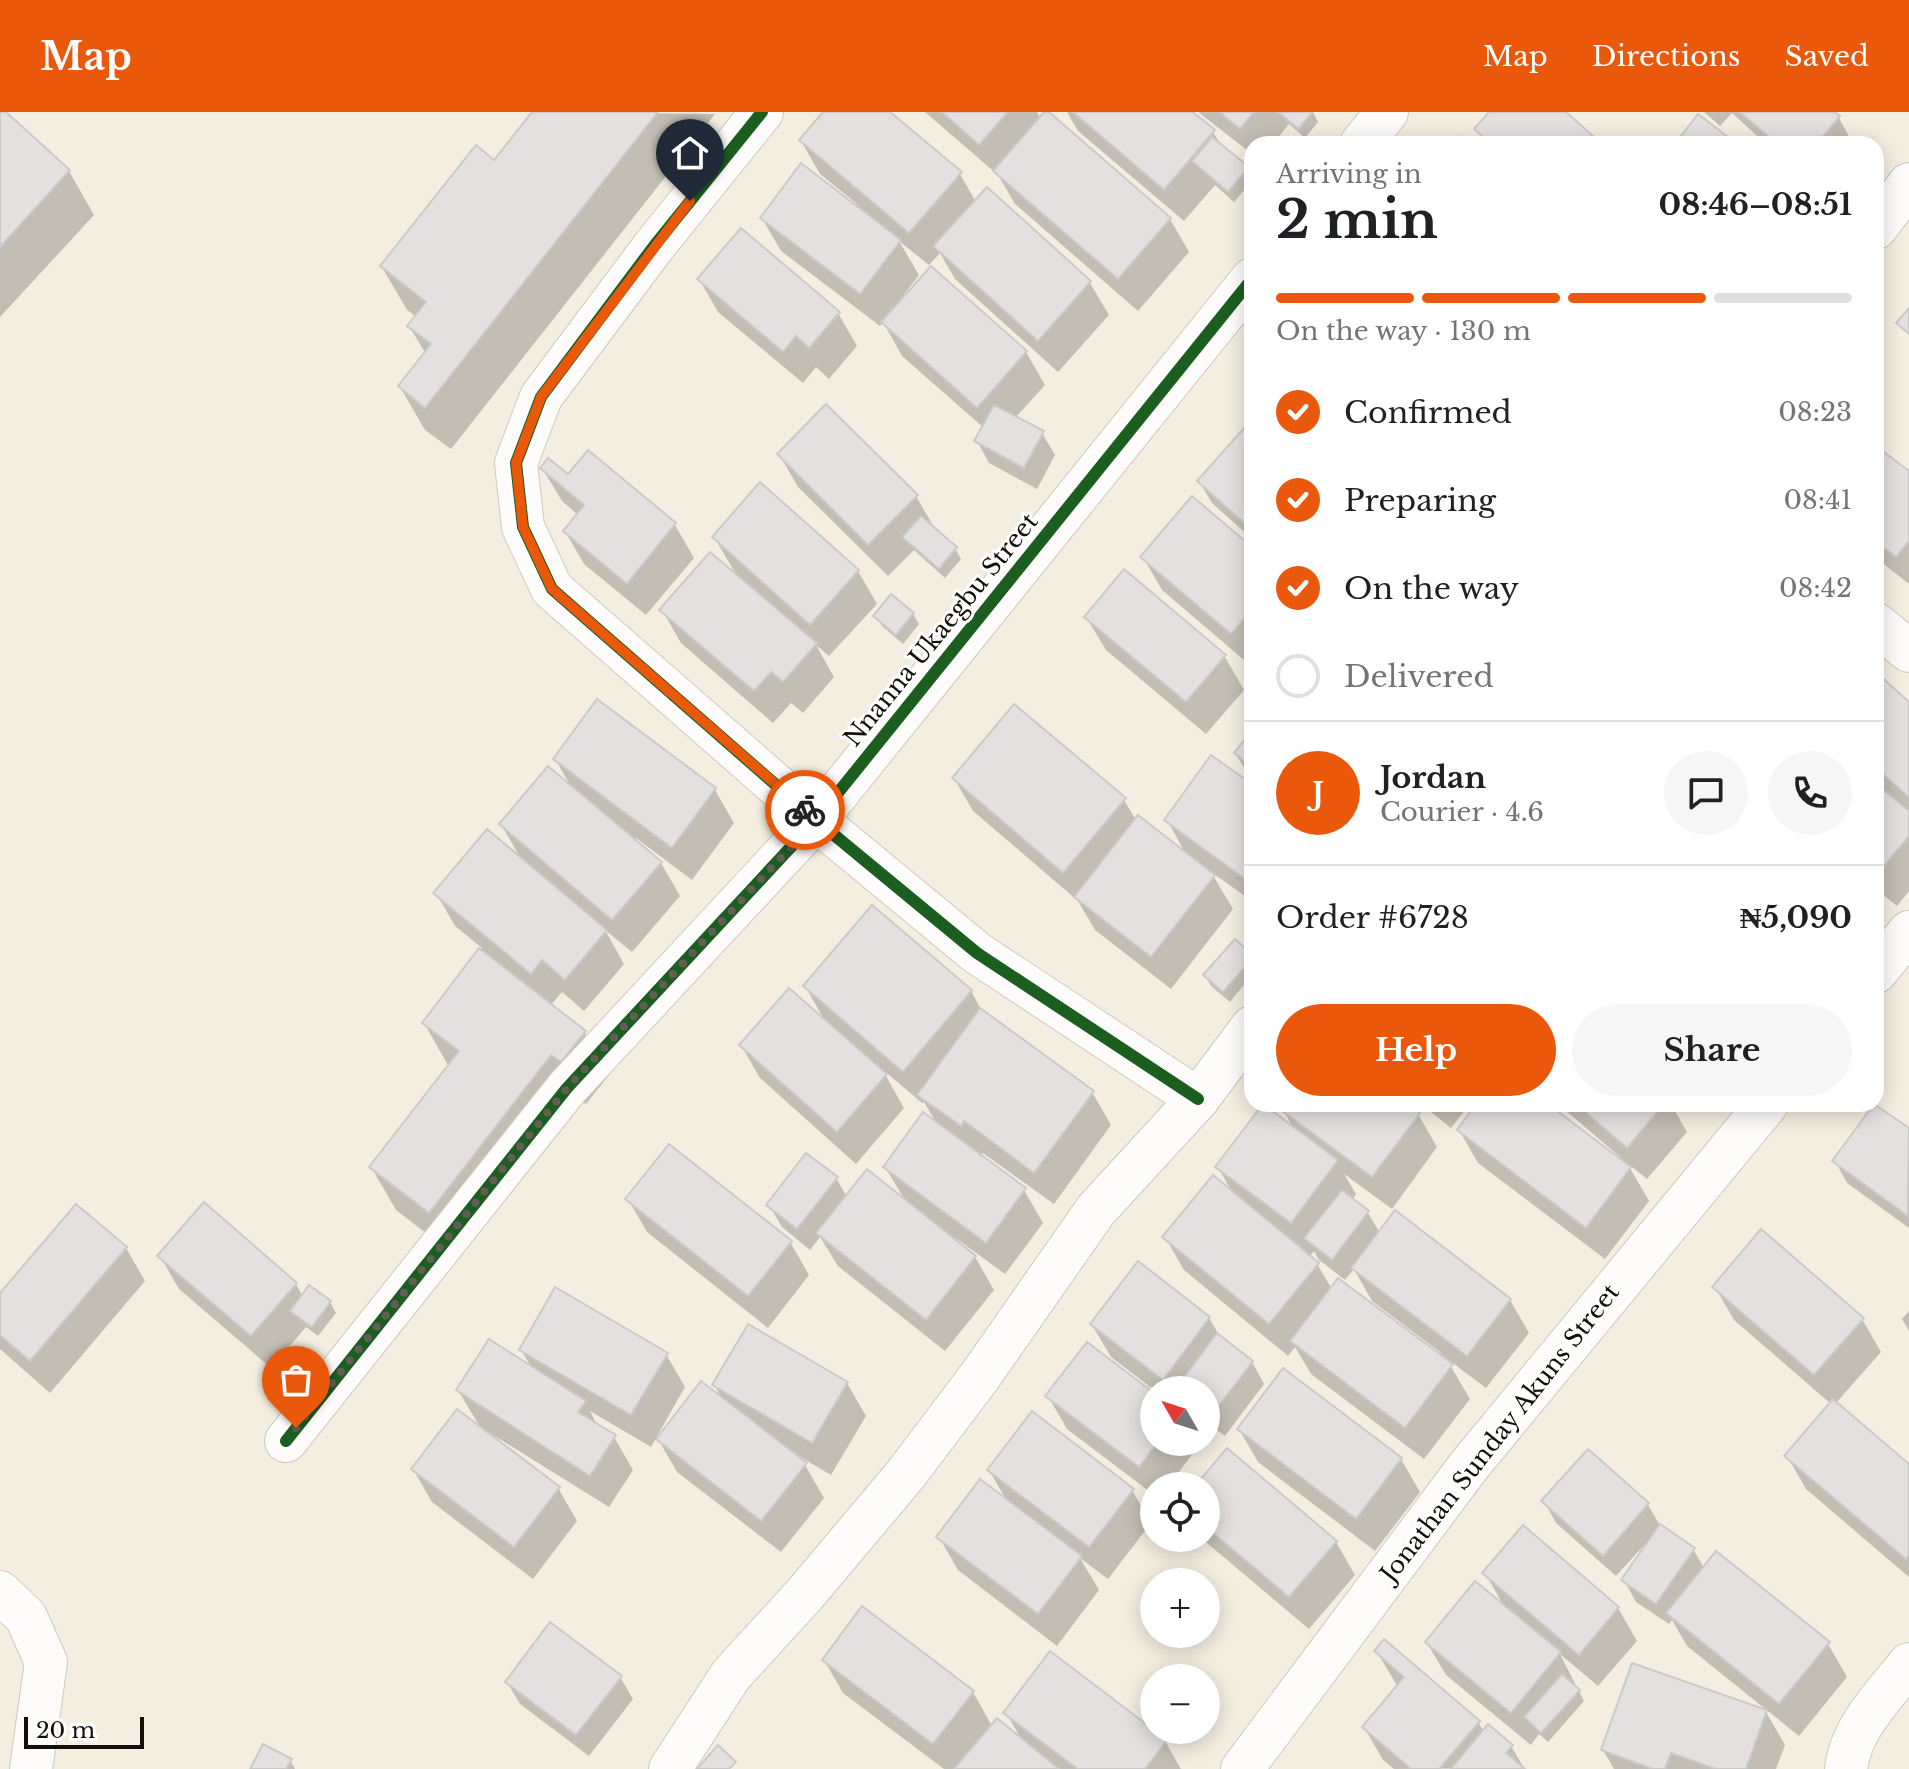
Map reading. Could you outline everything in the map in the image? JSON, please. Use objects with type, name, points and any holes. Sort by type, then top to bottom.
[{"type":"street","points":[[762,112],[654,246],[541,397],[516,463],[523,527],[552,589],[816,820],[977,953],[1198,1099]]},
{"type":"street","points":[[1368,136],[1387,112]]},
{"type":"street","points":[[1884,217],[1909,184]]},
{"type":"street","name":"Nnanna Ukaegbu Street","points":[[286,1441],[567,1088],[816,820],[1244,289]]},
{"type":"street","points":[[1884,631],[1909,651]]},
{"type":"street","points":[[1884,962],[1909,932]]},
{"type":"street","points":[[670,1769],[731,1675],[805,1594],[906,1474],[980,1376],[1096,1210],[1198,1099],[1244,1038]]},
{"type":"street","name":"Jonathan Sunday Akuns Street","points":[[1242,1769],[1468,1467],[1760,1112]]},
{"type":"street","points":[[0,1592],[26,1617],[46,1662],[31,1769]]},
{"type":"street","points":[[1846,1769],[1847,1758],[1870,1712],[1909,1664]]},
{"type":"building","points":[[0,112],[6,112],[70,170],[0,247]]},
{"type":"building","points":[[532,112],[658,112],[425,408],[398,386],[431,344],[407,326],[426,302],[380,266],[476,145],[494,160]]},
{"type":"building","points":[[823,112],[890,112],[962,172],[909,233],[799,140]]},
{"type":"building","points":[[942,112],[1008,112],[979,145]]},
{"type":"building","points":[[1044,112],[1049,112],[1171,218],[1118,279],[993,171]]},
{"type":"building","points":[[1073,112],[1193,112],[1215,130],[1164,190]]},
{"type":"building","points":[[1219,112],[1254,112],[1240,129]]},
{"type":"building","points":[[1278,112],[1313,112],[1298,129]]},
{"type":"building","points":[[1489,112],[1566,112],[1593,136],[1482,136],[1474,129]]},
{"type":"building","points":[[1740,112],[1835,112],[1840,116],[1824,136],[1768,136]]},
{"type":"building","points":[[1698,114],[1727,136],[1681,136]]},
{"type":"building","points":[[1212,137],[1244,163],[1244,173],[1228,192],[1192,161]]},
{"type":"building","points":[[801,163],[901,240],[860,294],[760,218]]},
{"type":"building","points":[[987,187],[1091,281],[1038,341],[933,246]]},
{"type":"building","points":[[741,228],[840,312],[809,348],[796,336],[783,352],[697,279]]},
{"type":"building","points":[[931,266],[1027,351],[977,408],[881,322]]},
{"type":"building","points":[[1909,308],[1909,334],[1896,323]]},
{"type":"building","points":[[826,404],[918,495],[868,545],[777,454]]},
{"type":"building","points":[[994,405],[1044,431],[1024,468],[974,441]]},
{"type":"building","points":[[1244,428],[1244,523],[1197,481]]},
{"type":"building","points":[[588,450],[676,523],[627,584],[563,531],[584,505],[540,468],[548,458],[568,474]]},
{"type":"building","points":[[1884,452],[1909,471],[1909,541],[1896,557],[1884,548]]},
{"type":"building","points":[[760,482],[859,570],[810,625],[712,537]]},
{"type":"building","points":[[1192,496],[1244,540],[1244,619],[1231,634],[1140,557]]},
{"type":"building","points":[[921,516],[957,547],[939,569],[902,537]]},
{"type":"building","points":[[710,552],[817,643],[783,682],[771,672],[754,691],[659,610]]},
{"type":"building","points":[[1124,569],[1226,655],[1186,702],[1084,617]]},
{"type":"building","points":[[891,594],[914,613],[896,635],[873,616]]},
{"type":"building","points":[[1884,679],[1909,702],[1909,797],[1884,775]]},
{"type":"building","points":[[597,699],[716,788],[672,848],[553,759]]},
{"type":"building","points":[[1014,704],[1126,798],[1063,873],[952,778]]},
{"type":"building","points":[[1244,740],[1244,761],[1234,753]]},
{"type":"building","points":[[1211,755],[1244,778],[1244,878],[1164,820]]},
{"type":"building","points":[[548,766],[662,862],[612,920],[499,824]]},
{"type":"building","points":[[1884,791],[1909,811],[1909,836],[1884,866]]},
{"type":"building","points":[[1138,815],[1215,875],[1151,957],[1074,897]]},
{"type":"building","points":[[487,829],[607,930],[565,980],[542,960],[531,974],[433,893]]},
{"type":"building","points":[[872,905],[972,990],[903,1072],[803,986]]},
{"type":"building","points":[[1235,939],[1244,947],[1244,968],[1223,992],[1203,975]]},
{"type":"building","points":[[479,948],[586,1031],[561,1062],[551,1055],[429,1213],[369,1167],[459,1051],[422,1023]]},
{"type":"building","points":[[789,988],[887,1074],[837,1132],[739,1045]]},
{"type":"building","points":[[980,1008],[1094,1091],[1034,1173],[964,1121],[961,1126],[917,1095]]},
{"type":"building","points":[[1884,1111],[1909,1128],[1908,1216],[1832,1161],[1868,1112]]},
{"type":"building","points":[[923,1112],[1026,1188],[986,1243],[883,1167]]},
{"type":"building","points":[[1257,1112],[1274,1112],[1338,1160],[1291,1223],[1215,1167]]},
{"type":"building","points":[[1284,1112],[1419,1112],[1372,1177]]},
{"type":"building","points":[[1470,1112],[1559,1112],[1631,1167],[1586,1228],[1457,1130]]},
{"type":"building","points":[[1585,1112],[1657,1112],[1627,1148]]},
{"type":"building","points":[[669,1144],[792,1241],[748,1296],[625,1199]]},
{"type":"building","points":[[806,1153],[838,1177],[797,1229],[766,1205]]},
{"type":"building","points":[[867,1169],[976,1256],[926,1320],[816,1233]]},
{"type":"building","points":[[1213,1175],[1319,1263],[1269,1324],[1162,1237]]},
{"type":"building","points":[[1342,1190],[1369,1211],[1332,1260],[1304,1238]]},
{"type":"building","points":[[204,1202],[297,1283],[251,1336],[157,1256]]},
{"type":"building","points":[[76,1204],[127,1247],[30,1361],[0,1335],[0,1293]]},
{"type":"building","points":[[1395,1210],[1511,1299],[1467,1356],[1351,1268]]},
{"type":"building","points":[[1761,1229],[1864,1318],[1814,1375],[1712,1287]]},
{"type":"building","points":[[1138,1261],[1210,1317],[1166,1376],[1158,1376],[1090,1324]]},
{"type":"building","points":[[1338,1278],[1453,1364],[1405,1428],[1290,1341]]},
{"type":"building","points":[[309,1285],[331,1301],[312,1327],[290,1311]]},
{"type":"building","points":[[555,1287],[668,1353],[631,1415],[519,1350]]},
{"type":"building","points":[[748,1324],[848,1382],[812,1443],[712,1385]]},
{"type":"building","points":[[1217,1333],[1253,1361],[1220,1404],[1220,1376],[1185,1376]]},
{"type":"building","points":[[489,1339],[586,1401],[578,1412],[616,1435],[590,1476],[456,1390]]},
{"type":"building","points":[[1087,1342],[1140,1382],[1140,1456],[1147,1456],[1139,1467],[1045,1396]]},
{"type":"building","points":[[1283,1368],[1402,1458],[1356,1519],[1237,1429]]},
{"type":"building","points":[[701,1381],[807,1463],[761,1521],[656,1439]]},
{"type":"building","points":[[1833,1399],[1909,1464],[1909,1555],[1906,1559],[1784,1456]]},
{"type":"building","points":[[457,1409],[560,1487],[514,1547],[411,1469]]},
{"type":"building","points":[[1032,1411],[1134,1489],[1089,1547],[987,1470]]},
{"type":"building","points":[[1227,1448],[1337,1541],[1289,1597],[1220,1539],[1220,1472],[1207,1472]]},
{"type":"building","points":[[1588,1449],[1649,1503],[1603,1556],[1541,1501]]},
{"type":"building","points":[[980,1479],[1082,1556],[1038,1614],[936,1537]]},
{"type":"building","points":[[1660,1524],[1695,1548],[1656,1604],[1621,1580]]},
{"type":"building","points":[[1523,1525],[1619,1607],[1579,1655],[1482,1573]]},
{"type":"building","points":[[1716,1551],[1830,1642],[1779,1704],[1666,1613]]},
{"type":"building","points":[[1475,1581],[1561,1652],[1511,1713],[1425,1642]]},
{"type":"building","points":[[862,1606],[974,1691],[933,1744],[822,1660]]},
{"type":"building","points":[[550,1622],[622,1676],[576,1735],[505,1682]]},
{"type":"building","points":[[1384,1639],[1480,1721],[1439,1769],[1411,1769],[1362,1727],[1404,1677],[1374,1651]]},
{"type":"building","points":[[1050,1651],[1140,1719],[1140,1744],[1164,1744],[1145,1769],[1078,1769],[1003,1713]]},
{"type":"building","points":[[1632,1663],[1767,1710],[1746,1769],[1716,1769],[1671,1753],[1665,1769],[1653,1769],[1601,1750]]},
{"type":"building","points":[[1562,1674],[1580,1690],[1541,1733],[1524,1717]]},
{"type":"building","points":[[997,1718],[1059,1769],[954,1769]]},
{"type":"building","points":[[1488,1724],[1513,1745],[1506,1753],[1525,1769],[1451,1769]]},
{"type":"building","points":[[263,1744],[292,1759],[286,1769],[250,1769]]},
{"type":"building","points":[[718,1745],[736,1762],[729,1769],[697,1769]]},
{"type":"cycle path","points":[[762,112],[654,246],[541,397],[516,463],[523,527],[552,589],[816,820],[977,953],[1198,1099]]},
{"type":"cycle path","points":[[286,1441],[567,1088],[816,820],[1244,289]]},
{"type":"way so far","points":[[296,1428],[567,1088],[816,820],[805,810]]},
{"type":"route","points":[[690,201],[541,397],[516,463],[523,527],[552,589],[805,810]]}]
